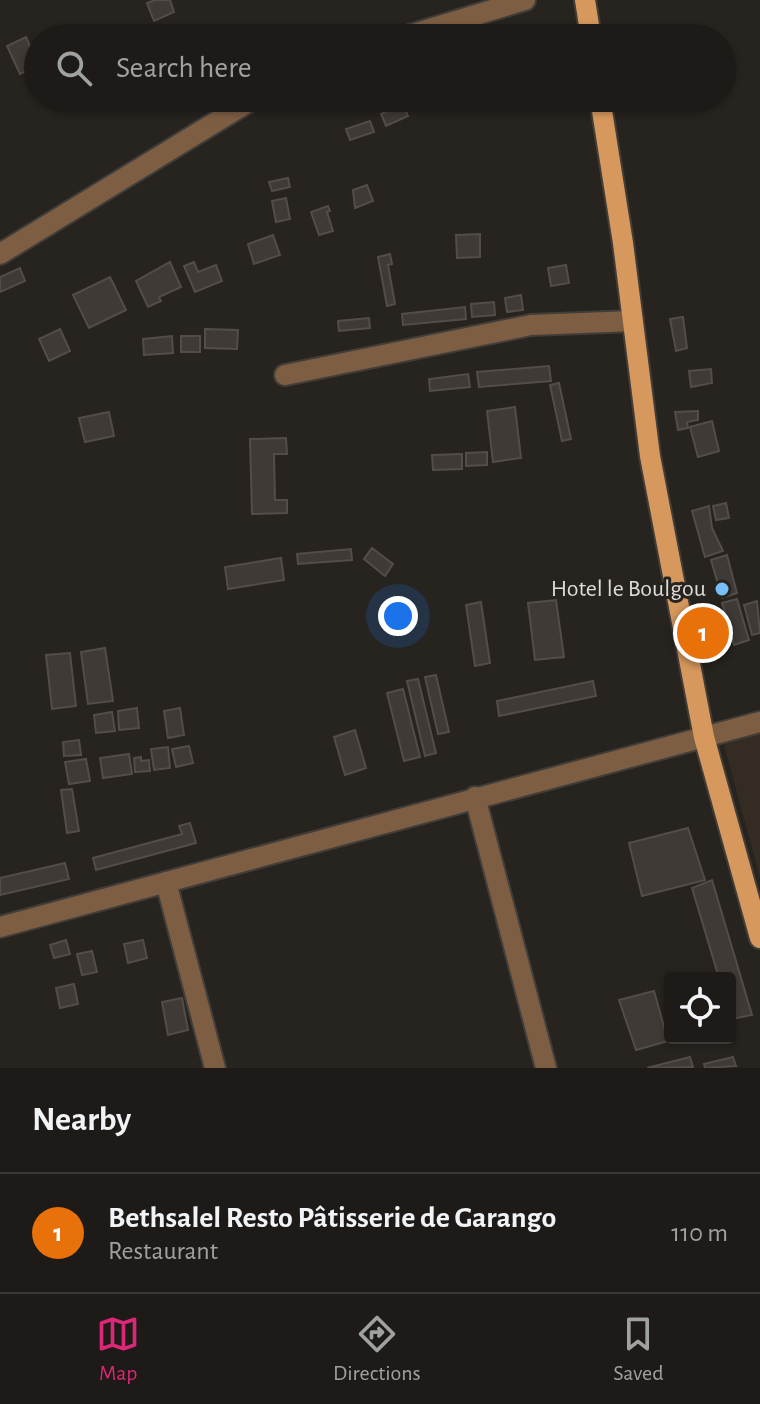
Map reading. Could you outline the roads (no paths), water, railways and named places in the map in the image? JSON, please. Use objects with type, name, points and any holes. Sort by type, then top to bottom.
[{"type":"main road","points":[[585,0],[589,24]]},
{"type":"main road","points":[[602,112],[650,456],[704,737],[760,938]]},
{"type":"street","points":[[446,24],[525,0]]},
{"type":"street","points":[[0,254],[232,112]]},
{"type":"street","points":[[285,375],[531,325],[633,321]]},
{"type":"street","points":[[0,927],[760,722]]},
{"type":"street","points":[[475,797],[546,1068]]},
{"type":"street","points":[[166,882],[215,1068]]},
{"type":"place","name":"Hotel le Boulgou","points":[[722,589]]},
{"type":"place","name":"Bethsalel Resto Pâtisserie de Garango","points":[[703,633]]}]
